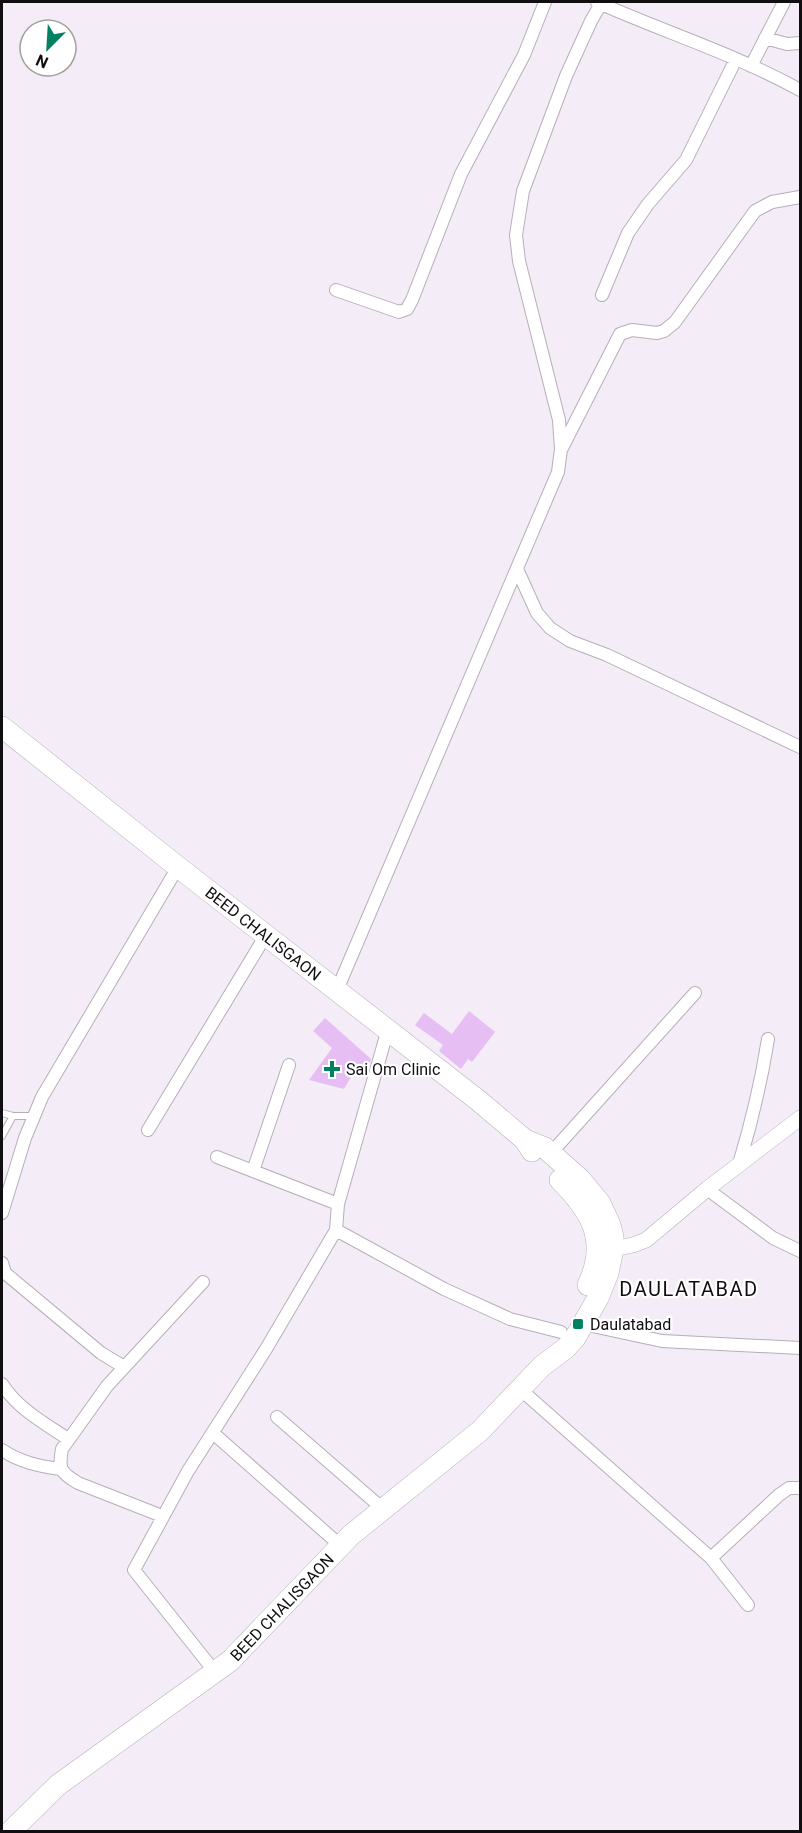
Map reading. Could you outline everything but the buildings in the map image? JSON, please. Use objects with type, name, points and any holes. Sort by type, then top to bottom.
[{"type":"highway","name":"BEED CHALISGAON","points":[[2,727],[479,1101],[525,1140],[534,1154],[562,1181],[585,1209],[592,1221],[598,1242],[591,1280],[542,1366]]},
{"type":"highway","name":"BEED CHALISGAON","points":[[10,1832],[15,1824],[58,1785],[230,1661],[351,1535],[480,1431],[542,1366],[566,1348],[583,1324],[604,1284],[613,1249],[613,1237],[600,1203],[580,1179],[551,1153],[525,1140]]},
{"type":"street","points":[[336,290],[399,312],[407,309],[461,174],[524,55],[545,2]]},
{"type":"street","points":[[337,990],[558,472],[561,449],[559,420],[519,261],[516,235],[523,191],[566,76],[600,2],[736,59],[801,90]]},
{"type":"street","points":[[751,66],[784,2]]},
{"type":"street","points":[[765,38],[787,44],[801,43]]},
{"type":"street","points":[[602,295],[628,233],[648,204],[686,160],[736,59]]},
{"type":"street","points":[[561,449],[620,334],[632,330],[657,333],[664,331],[675,322],[755,211],[772,201],[801,197]]},
{"type":"street","points":[[516,569],[537,614],[550,628],[570,641],[607,655],[801,747]]},
{"type":"street","points":[[2,1213],[42,1097],[178,867]]},
{"type":"street","points":[[148,1130],[266,935]]},
{"type":"street","points":[[551,1153],[695,993]]},
{"type":"street","points":[[215,1672],[134,1570],[162,1516],[266,1350],[336,1230],[338,1204],[388,1029]]},
{"type":"street","points":[[739,1164],[756,1107],[768,1039]]},
{"type":"street","points":[[253,1171],[289,1065]]},
{"type":"street","points":[[613,1249],[646,1240],[706,1189],[801,1118]]},
{"type":"street","points":[[217,1157],[338,1204]]},
{"type":"street","points":[[706,1189],[773,1238],[801,1251]]},
{"type":"street","points":[[336,1230],[444,1289],[501,1315],[561,1332]]},
{"type":"street","points":[[2,1263],[5,1273],[93,1346],[124,1367]]},
{"type":"street","points":[[60,1469],[62,1449],[107,1386],[203,1282]]},
{"type":"street","points":[[583,1324],[662,1341],[801,1348]]},
{"type":"street","points":[[2,1384],[21,1407],[69,1439]]},
{"type":"street","points":[[520,1389],[711,1558],[748,1605]]},
{"type":"street","points":[[277,1417],[383,1509]]},
{"type":"street","points":[[213,1433],[341,1546]]},
{"type":"street","points":[[2,1449],[13,1458],[33,1465],[60,1469],[78,1483],[162,1516]]},
{"type":"street","points":[[711,1558],[779,1495],[789,1488],[801,1488]]},
{"type":"lane","points":[[2,1113],[13,1116],[34,1116]]},
{"type":"lane","points":[[2,1136],[13,1116]]},
{"type":"place","name":"Sai Om Clinic","points":[[332,1069]]},
{"type":"place","name":"Daulatabad","points":[[578,1324]]},
{"type":"district","name":"DAULATABAD","points":[[689,1289]]}]
